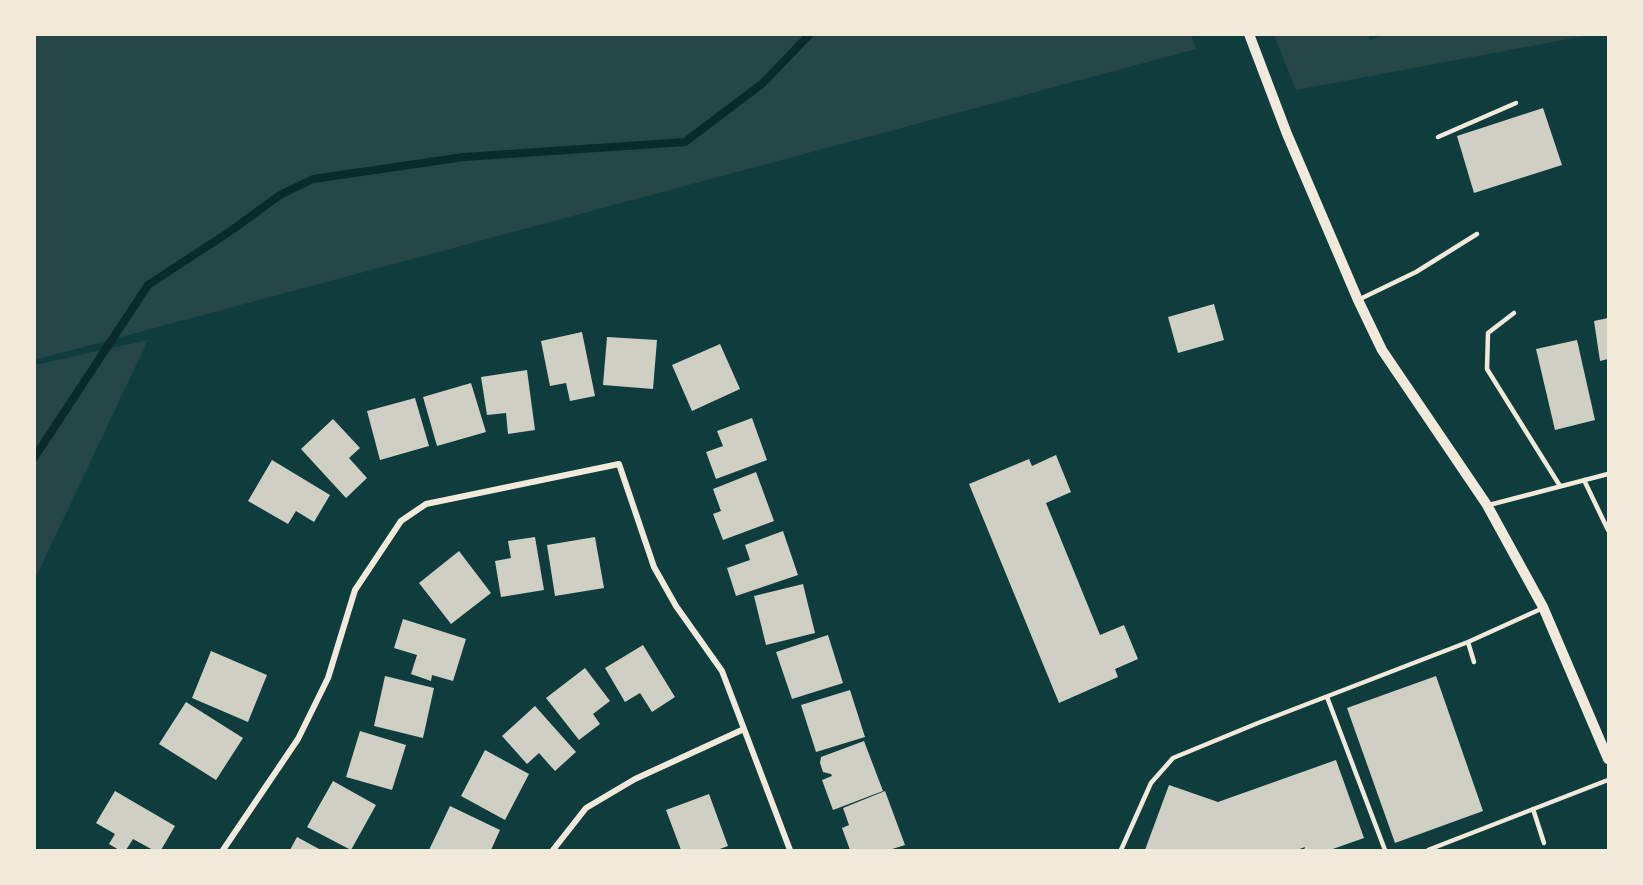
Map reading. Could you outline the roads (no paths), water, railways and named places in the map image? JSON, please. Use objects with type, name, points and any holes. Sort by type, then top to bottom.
[{"type":"street","points":[[1249,34],[1287,134],[1358,300],[1382,350],[1487,505],[1543,607],[1608,759]]},
{"type":"street","points":[[223,850],[298,739],[328,678],[355,590],[401,521],[426,504],[619,464],[654,567],[676,606],[722,670],[790,850]]},
{"type":"street","points":[[553,850],[586,808],[635,779],[744,729]]},
{"type":"lane","points":[[1438,137],[1516,103]]},
{"type":"lane","points":[[1358,300],[1416,272],[1478,234]]},
{"type":"lane","points":[[1514,313],[1488,333],[1486,369],[1560,486]]},
{"type":"lane","points":[[1487,505],[1608,474]]},
{"type":"lane","points":[[1584,480],[1608,530]]},
{"type":"lane","points":[[1121,850],[1151,783],[1173,758],[1468,642],[1543,607]]},
{"type":"lane","points":[[1468,642],[1474,662]]},
{"type":"lane","points":[[1326,697],[1385,850]]},
{"type":"lane","points":[[1428,850],[1608,780]]},
{"type":"lane","points":[[1533,809],[1544,843]]},
{"type":"waterway","points":[[34,458],[148,285],[232,230],[280,195],[313,179],[464,157],[685,142],[763,83],[810,34]]}]
